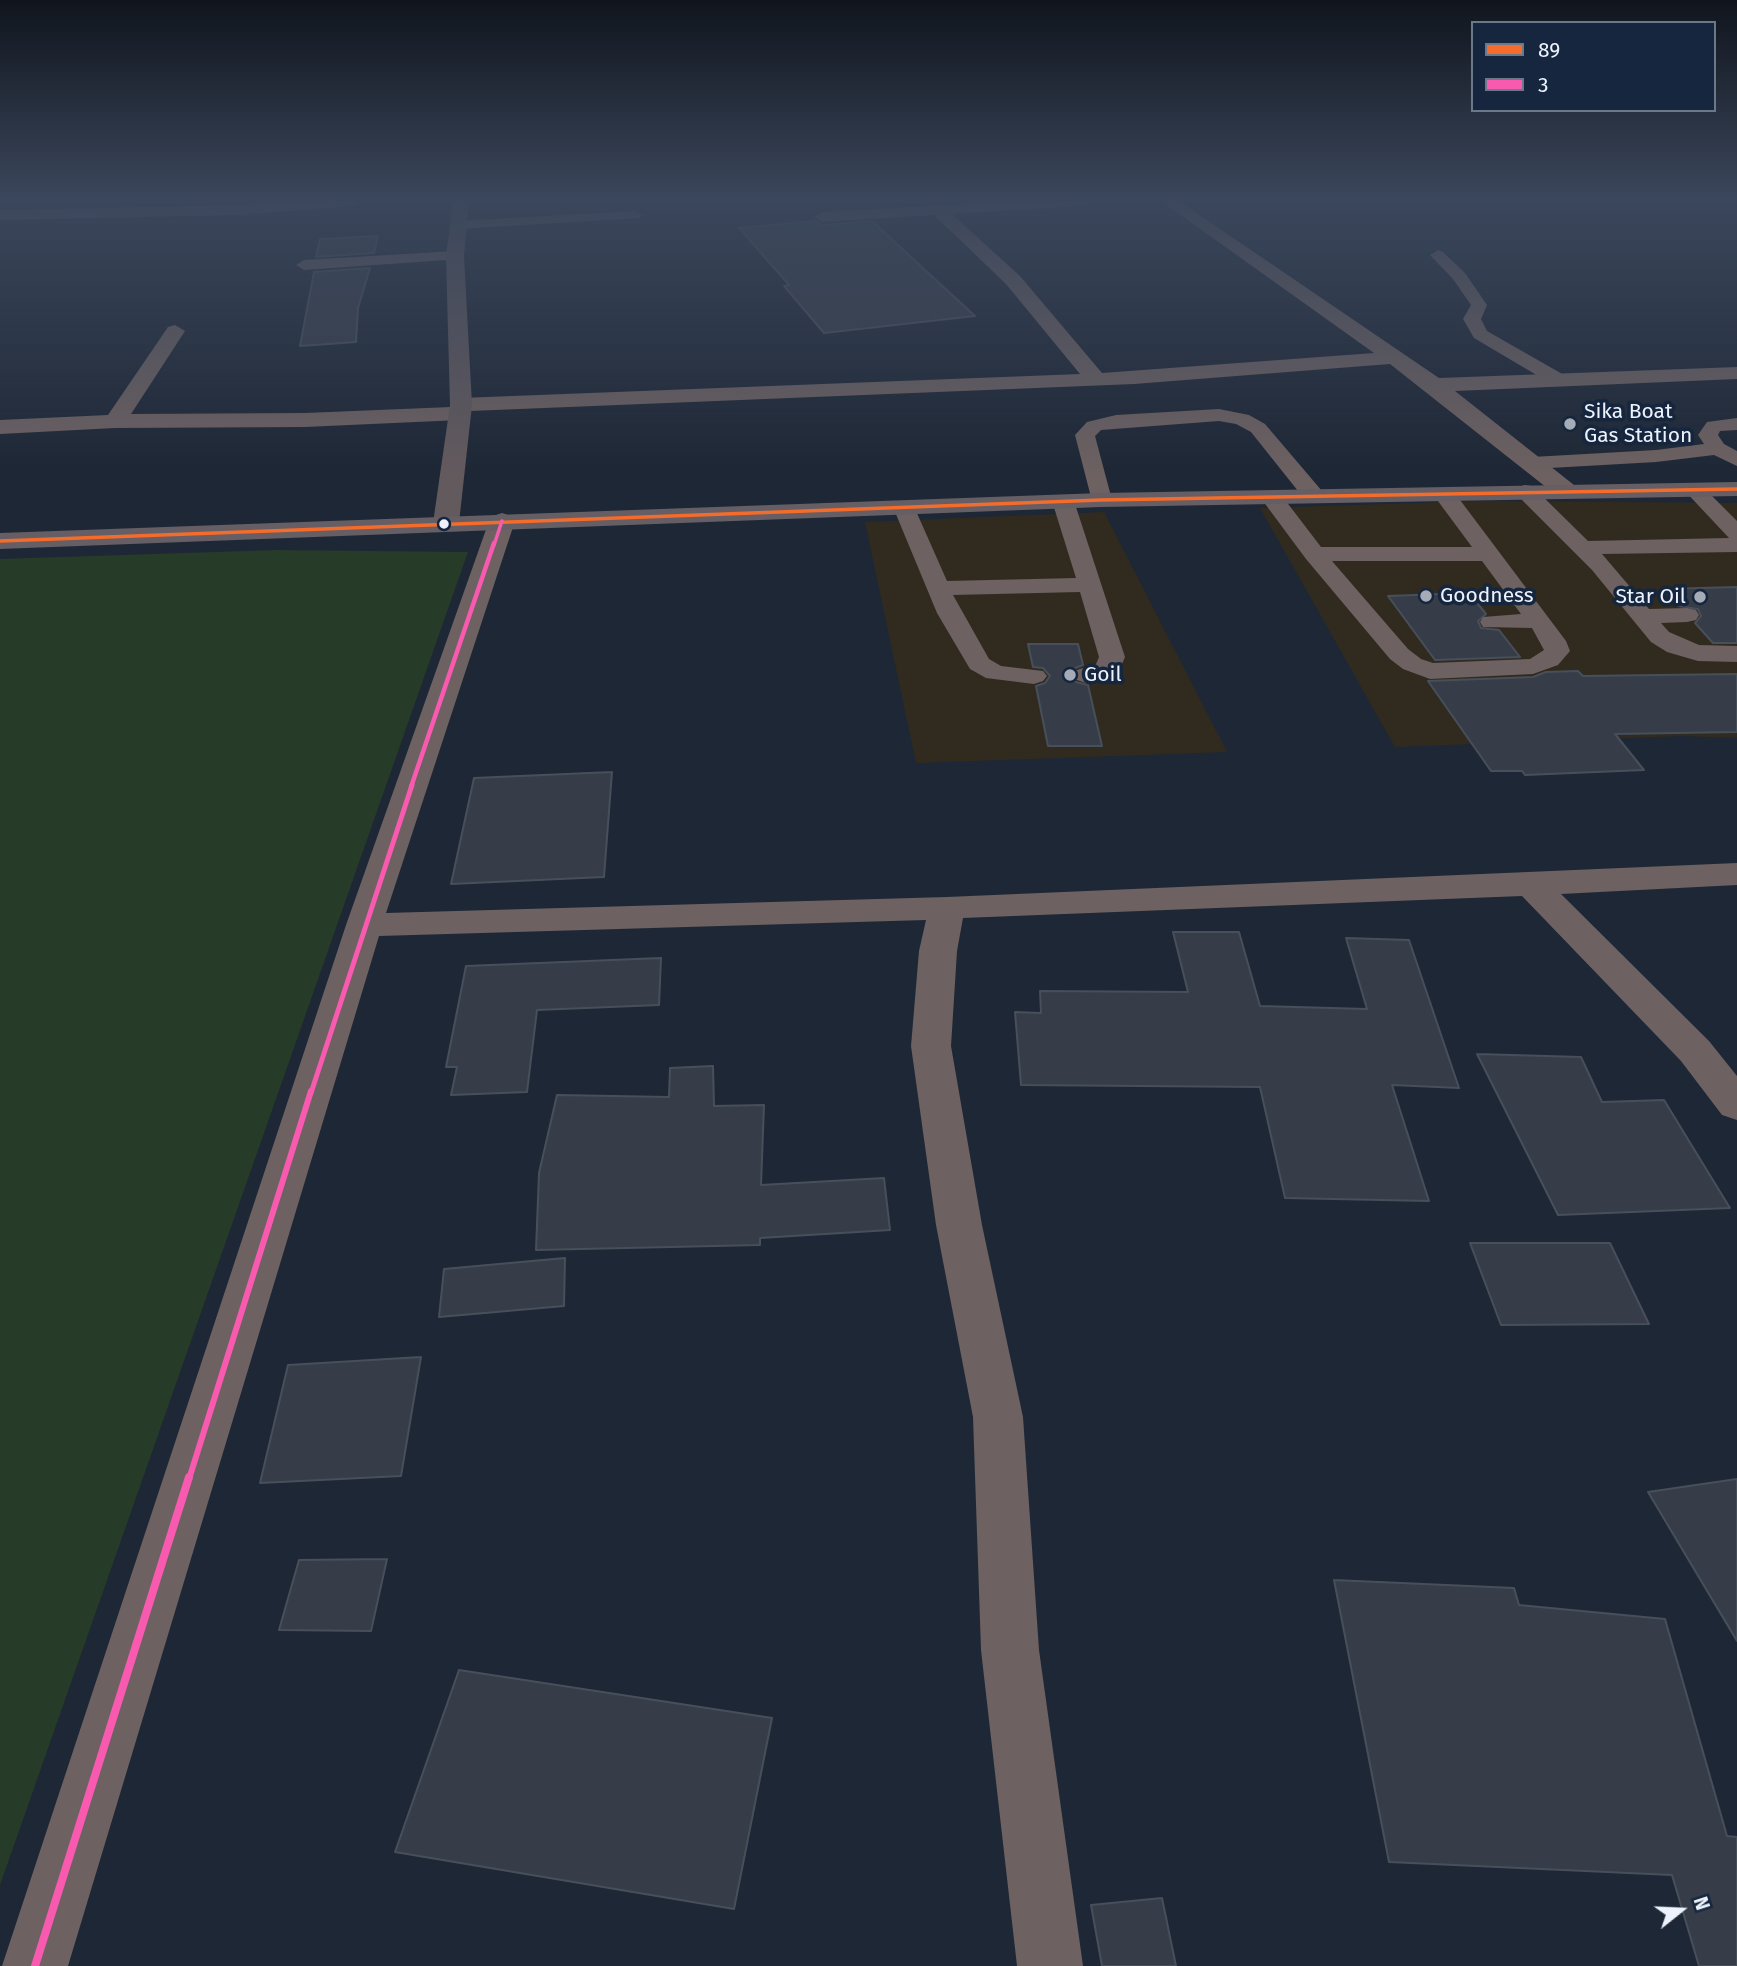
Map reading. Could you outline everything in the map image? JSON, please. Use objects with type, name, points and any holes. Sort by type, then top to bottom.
[{"type":"highway","points":[[0,541],[1063,501],[1737,489]]},
{"type":"street","points":[[446,523],[460,409],[456,293]]},
{"type":"street","points":[[1024,293],[1096,379]]},
{"type":"street","points":[[1299,293],[1434,385],[1565,490]]},
{"type":"street","points":[[115,421],[174,331]]},
{"type":"street","points":[[0,427],[115,421],[305,420],[460,409],[1096,379],[1391,358]]},
{"type":"street","points":[[1434,385],[1737,373]]},
{"type":"street","points":[[35,1966],[364,925],[502,521]]},
{"type":"street","points":[[364,925],[947,908],[1531,885],[1737,874]]},
{"type":"street","points":[[1531,885],[1695,1051],[1737,1105]]},
{"type":"street","points":[[947,908],[938,951],[931,1046],[959,1225],[998,1417],[1010,1650],[1050,1966]]},
{"type":"lane","points":[[1471,293],[1479,305],[1472,319],[1480,334],[1557,379]]},
{"type":"lane","points":[[1101,500],[1086,435],[1094,426],[1116,421],[1219,415],[1242,419],[1258,428],[1314,496]]},
{"type":"lane","points":[[1737,424],[1714,426],[1708,435],[1717,448],[1737,460]]},
{"type":"lane","points":[[1532,463],[1644,457],[1717,448]]},
{"type":"lane","points":[[1693,489],[1737,534]]},
{"type":"lane","points":[[1524,491],[1584,548],[1660,638],[1676,647],[1698,653],[1737,654]]},
{"type":"lane","points":[[1271,497],[1314,554],[1399,654],[1430,671],[1533,666],[1549,660],[1558,651],[1539,621],[1443,493]]},
{"type":"lane","points":[[1063,501],[1112,657],[1107,669],[1086,675]]},
{"type":"lane","points":[[904,507],[938,588],[979,664],[995,673],[1034,676]]},
{"type":"lane","points":[[1584,548],[1737,545]]},
{"type":"lane","points":[[1314,554],[1490,554]]},
{"type":"lane","points":[[938,588],[1088,585]]},
{"type":"lane","points":[[1642,616],[1687,615]]},
{"type":"lane","points":[[1492,622],[1539,621]]},
{"type":"lane","points":[[1376,626],[1410,626]]},
{"type":"shaded area","points":[[1479,501],[1737,503],[1737,738],[1681,736],[1395,747],[1260,508]]},
{"type":"shaded area","points":[[1104,512],[1227,752],[916,763],[865,522]]},
{"type":"green space","points":[[277,550],[468,552],[0,1885],[0,559]]},
{"type":"building","points":[[310,293],[363,293],[358,308],[356,342],[300,346]]},
{"type":"building","points":[[790,293],[950,293],[975,316],[824,333]]},
{"type":"building","points":[[1737,587],[1737,643],[1713,643],[1695,623],[1701,616],[1698,609],[1678,606],[1663,589]]},
{"type":"building","points":[[1469,593],[1486,614],[1478,621],[1481,628],[1499,630],[1520,657],[1435,660],[1388,596]]},
{"type":"building","points":[[1028,644],[1078,644],[1083,665],[1075,668],[1070,675],[1076,682],[1088,685],[1102,746],[1048,746],[1036,686],[1045,683],[1050,676],[1043,668],[1033,667]]},
{"type":"building","points":[[1578,671],[1583,676],[1737,674],[1737,732],[1615,734],[1644,770],[1525,775],[1522,771],[1491,771],[1428,681],[1533,677],[1546,672]]},
{"type":"building","points":[[612,772],[604,877],[451,884],[474,778]]},
{"type":"building","points":[[1173,932],[1239,932],[1260,1006],[1367,1009],[1346,938],[1409,940],[1459,1088],[1392,1085],[1429,1201],[1285,1198],[1260,1087],[1021,1085],[1015,1012],[1041,1013],[1040,991],[1188,992]]},
{"type":"building","points":[[661,958],[659,1005],[537,1010],[527,1092],[451,1095],[457,1067],[446,1067],[466,966]]},
{"type":"building","points":[[1477,1054],[1581,1057],[1602,1102],[1664,1100],[1730,1208],[1558,1215]]},
{"type":"building","points":[[713,1066],[714,1106],[764,1105],[761,1185],[884,1178],[890,1230],[760,1238],[760,1245],[536,1250],[539,1173],[557,1095],[669,1097],[670,1068]]},
{"type":"building","points":[[1470,1243],[1610,1243],[1649,1324],[1501,1325]]},
{"type":"building","points":[[565,1258],[564,1306],[439,1317],[444,1269]]},
{"type":"building","points":[[421,1357],[401,1476],[260,1483],[288,1365]]},
{"type":"building","points":[[1737,1479],[1737,1641],[1648,1492]]},
{"type":"building","points":[[387,1559],[371,1631],[279,1630],[299,1560]]},
{"type":"building","points":[[1334,1580],[1514,1588],[1519,1605],[1665,1619],[1727,1836],[1737,1837],[1737,1966],[1699,1966],[1672,1875],[1389,1862]]},
{"type":"building","points":[[459,1670],[772,1718],[734,1909],[395,1852]]},
{"type":"building","points":[[1162,1898],[1176,1966],[1102,1966],[1091,1905]]},
{"type":"transit line","name":"89","points":[[0,541],[1101,500],[1737,489]]},
{"type":"transit line","name":"3","points":[[35,1966],[364,925],[502,521]]},
{"type":"place","name":"Sika Boat Gas Station","points":[[1570,424]]},
{"type":"place","name":"Goodness","points":[[1426,596]]},
{"type":"place","name":"Star Oil","points":[[1700,597]]},
{"type":"place","name":"Goil","points":[[1070,675]]}]
